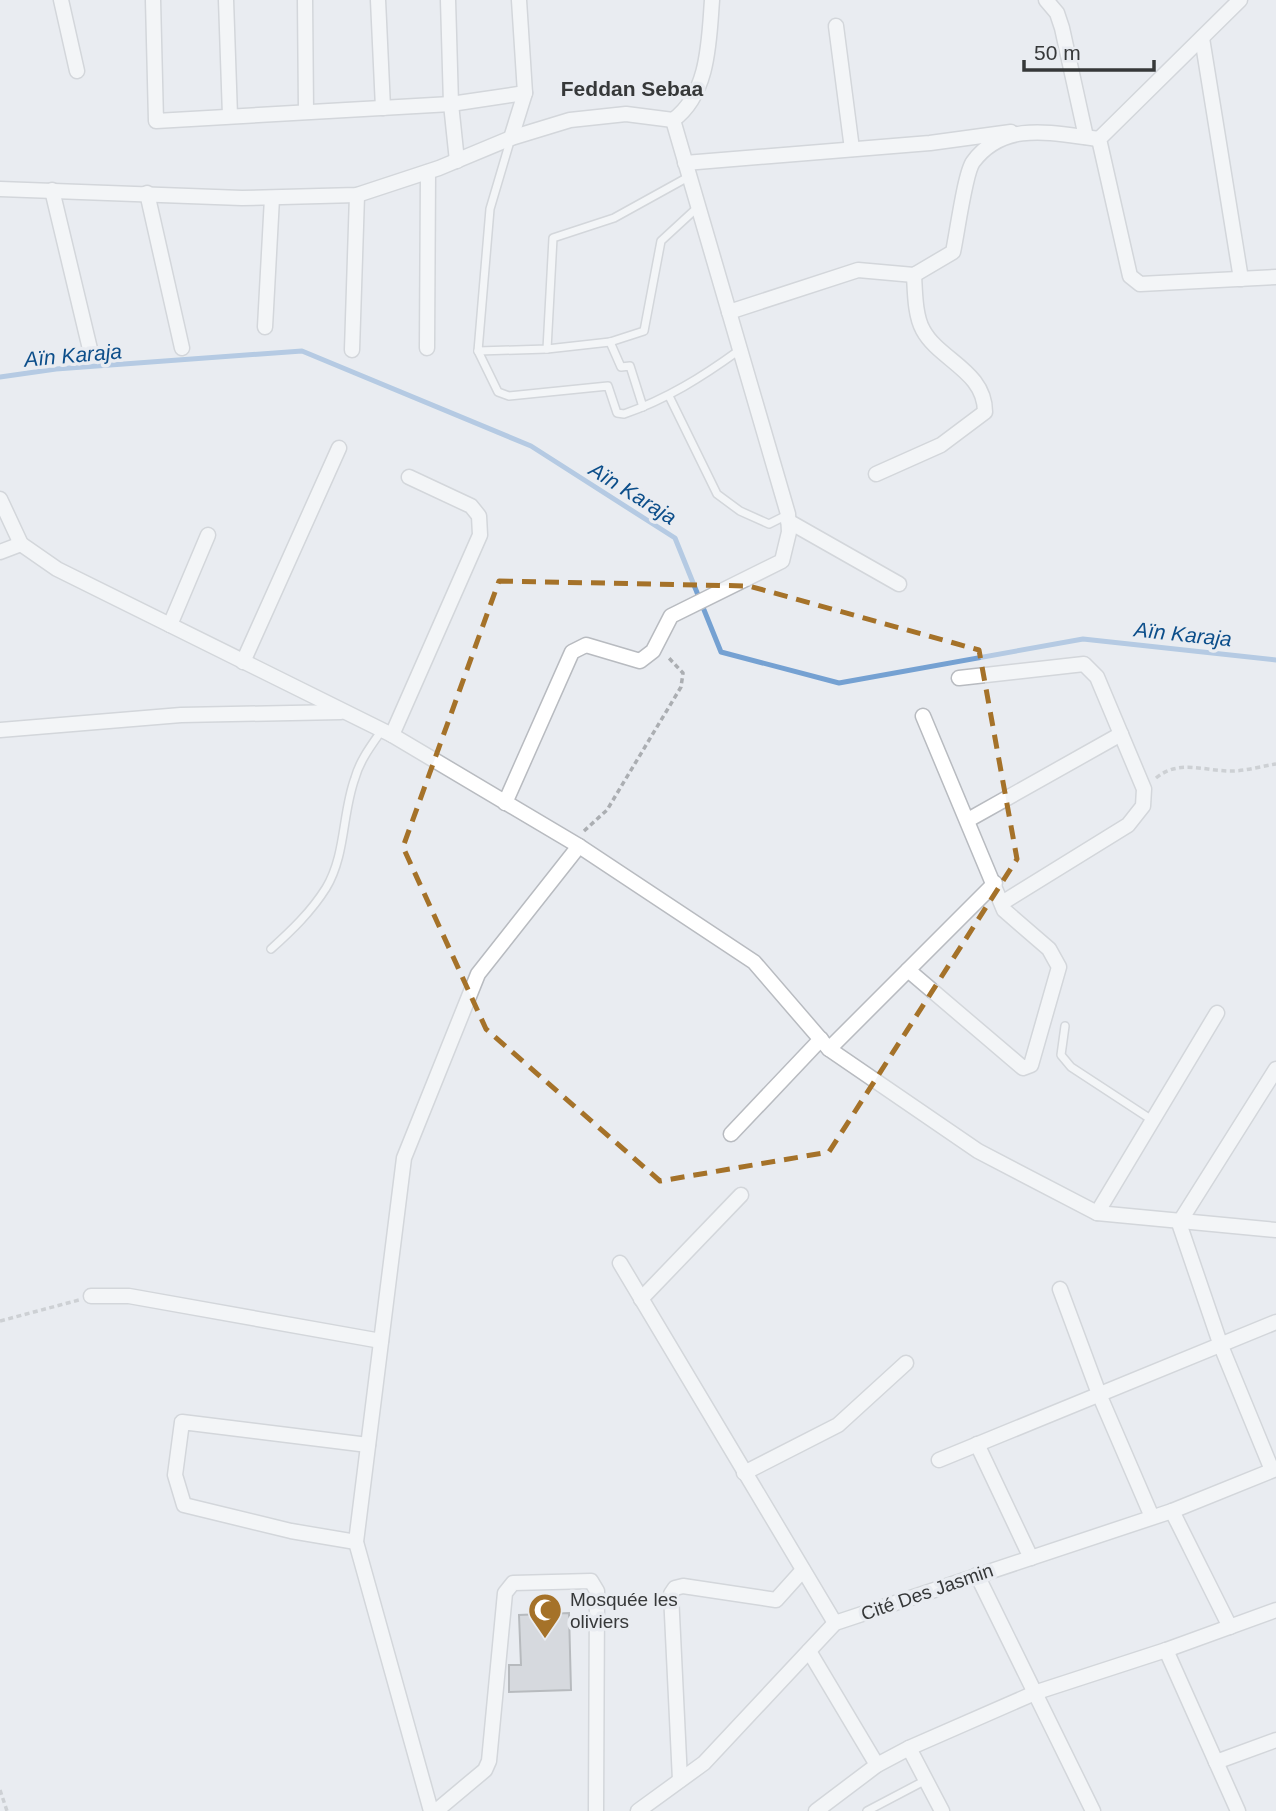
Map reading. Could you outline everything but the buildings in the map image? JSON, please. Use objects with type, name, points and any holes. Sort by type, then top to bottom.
[{"type":"street","points":[[61,0],[77,71]]},
{"type":"street","points":[[153,0],[156,121],[451,104],[524,93]]},
{"type":"street","points":[[226,0],[230,116]]},
{"type":"street","points":[[305,0],[306,111]]},
{"type":"street","points":[[378,0],[383,108]]},
{"type":"street","points":[[448,0],[451,104],[457,161]]},
{"type":"street","points":[[511,138],[524,93],[519,0]]},
{"type":"street","points":[[0,189],[272,198],[357,195],[428,172],[511,138],[598,115],[625,114],[673,120],[684,112],[696,89],[707,56],[712,0]]},
{"type":"street","points":[[1046,0],[1057,13],[1062,28],[1130,276],[1140,284],[1276,277]]},
{"type":"street","points":[[687,169],[1020,131],[1092,138],[1240,0]]},
{"type":"street","points":[[836,26],[852,149]]},
{"type":"street","points":[[1202,38],[1241,279]]},
{"type":"street","points":[[505,803],[572,652],[586,645],[640,661],[657,644],[671,616],[782,561],[789,532],[788,517],[673,120]]},
{"type":"street","points":[[729,312],[858,270],[914,275],[953,252],[972,163],[991,146],[1020,131]]},
{"type":"street","points":[[427,348],[428,172]]},
{"type":"street","points":[[52,190],[90,349]]},
{"type":"street","points":[[147,193],[182,348]]},
{"type":"street","points":[[352,350],[357,195]]},
{"type":"street","points":[[265,327],[272,198]]},
{"type":"street","points":[[877,474],[941,445],[985,412],[985,398],[975,382],[923,331],[914,275]]},
{"type":"street","points":[[243,662],[339,448]]},
{"type":"street","points":[[387,733],[480,535],[479,516],[471,506],[409,477]]},
{"type":"street","points":[[0,499],[21,544],[57,569],[387,733],[575,844],[754,962],[825,1044],[978,1151],[1097,1213],[1180,1223],[1276,1230]]},
{"type":"street","points":[[788,517],[900,584]]},
{"type":"street","points":[[170,625],[208,535]]},
{"type":"street","points":[[0,552],[21,544]]},
{"type":"street","points":[[959,678],[1084,664],[1097,677],[1144,789],[1143,806],[1128,825],[1002,903]]},
{"type":"street","points":[[0,730],[181,715],[345,712]]},
{"type":"street","points":[[908,970],[1023,1068],[1031,1065],[1059,967],[1049,949],[1004,910],[923,716]]},
{"type":"street","points":[[968,820],[1121,734]]},
{"type":"street","points":[[575,844],[478,974],[404,1158],[356,1542],[434,1811],[485,1770],[489,1761],[505,1592],[508,1586],[513,1583],[591,1581],[597,1591],[596,1811]]},
{"type":"street","points":[[731,1135],[825,1044],[908,970],[995,883]]},
{"type":"street","points":[[1097,1213],[1217,1013]]},
{"type":"street","points":[[1180,1223],[1276,1069]]},
{"type":"street","points":[[641,1299],[741,1195]]},
{"type":"street","points":[[1180,1223],[1221,1346],[1274,1470]]},
{"type":"street","points":[[620,1263],[835,1623]]},
{"type":"street","points":[[1060,1289],[1099,1394],[1152,1517]]},
{"type":"street","points":[[91,1296],[130,1296],[381,1341]]},
{"type":"street","points":[[939,1460],[1276,1322]]},
{"type":"street","points":[[744,1473],[838,1425],[906,1363]]},
{"type":"street","points":[[356,1542],[291,1531],[184,1505],[175,1475],[182,1422],[368,1445]]},
{"type":"street","points":[[977,1444],[1031,1558]]},
{"type":"street","name":"Cité Des Jasmin","points":[[638,1811],[704,1763],[835,1623],[1172,1511],[1274,1470]]},
{"type":"street","points":[[1172,1511],[1230,1627]]},
{"type":"street","points":[[680,1780],[671,1594],[675,1588],[683,1586],[776,1600],[803,1570]]},
{"type":"street","points":[[977,1576],[1037,1692],[1093,1811]]},
{"type":"street","points":[[816,1811],[877,1765],[909,1748],[1037,1692],[1166,1650],[1276,1610]]},
{"type":"street","points":[[1166,1650],[1238,1811]]},
{"type":"street","points":[[809,1651],[877,1765]]},
{"type":"street","points":[[1216,1762],[1276,1740]]},
{"type":"street","points":[[909,1748],[942,1811]]},
{"type":"lane","points":[[511,138],[489,209],[478,351],[498,392],[509,396],[608,386],[617,413],[643,407],[669,396],[699,380],[738,351]]},
{"type":"lane","points":[[547,349],[553,238],[614,218],[687,169]]},
{"type":"lane","points":[[478,351],[547,349],[610,341],[644,331],[661,241],[700,206]]},
{"type":"lane","points":[[610,341],[621,367],[630,366],[643,407]]},
{"type":"lane","points":[[669,396],[717,494],[740,511],[769,524],[788,517]]},
{"type":"lane","points":[[271,949],[298,925],[327,887],[338,856],[354,779],[363,758],[387,733]]},
{"type":"lane","points":[[1065,1026],[1061,1055],[1071,1067],[1152,1120]]},
{"type":"lane","points":[[867,1811],[926,1780]]},
{"type":"path","points":[[575,844],[607,810],[681,687],[683,673],[657,644]]},
{"type":"path","points":[[1144,789],[1167,769],[1186,767],[1233,771],[1276,764]]},
{"type":"path","points":[[0,1321],[91,1296]]},
{"type":"path","points":[[0,1790],[6,1811]]},
{"type":"highlighted area","points":[[499,581],[749,586],[979,650],[1017,859],[829,1152],[660,1181],[486,1029],[403,847]]},
{"type":"waterway","name":"Aïn Karaja","points":[[0,377],[56,369],[302,351],[531,446],[675,538],[721,652],[839,683],[1083,639],[1276,660]]},
{"type":"place","name":"Mosquée les oliviers","points":[[545,1640]]},
{"type":"district","name":"Feddan Sebaa","points":[[632,88]]}]
